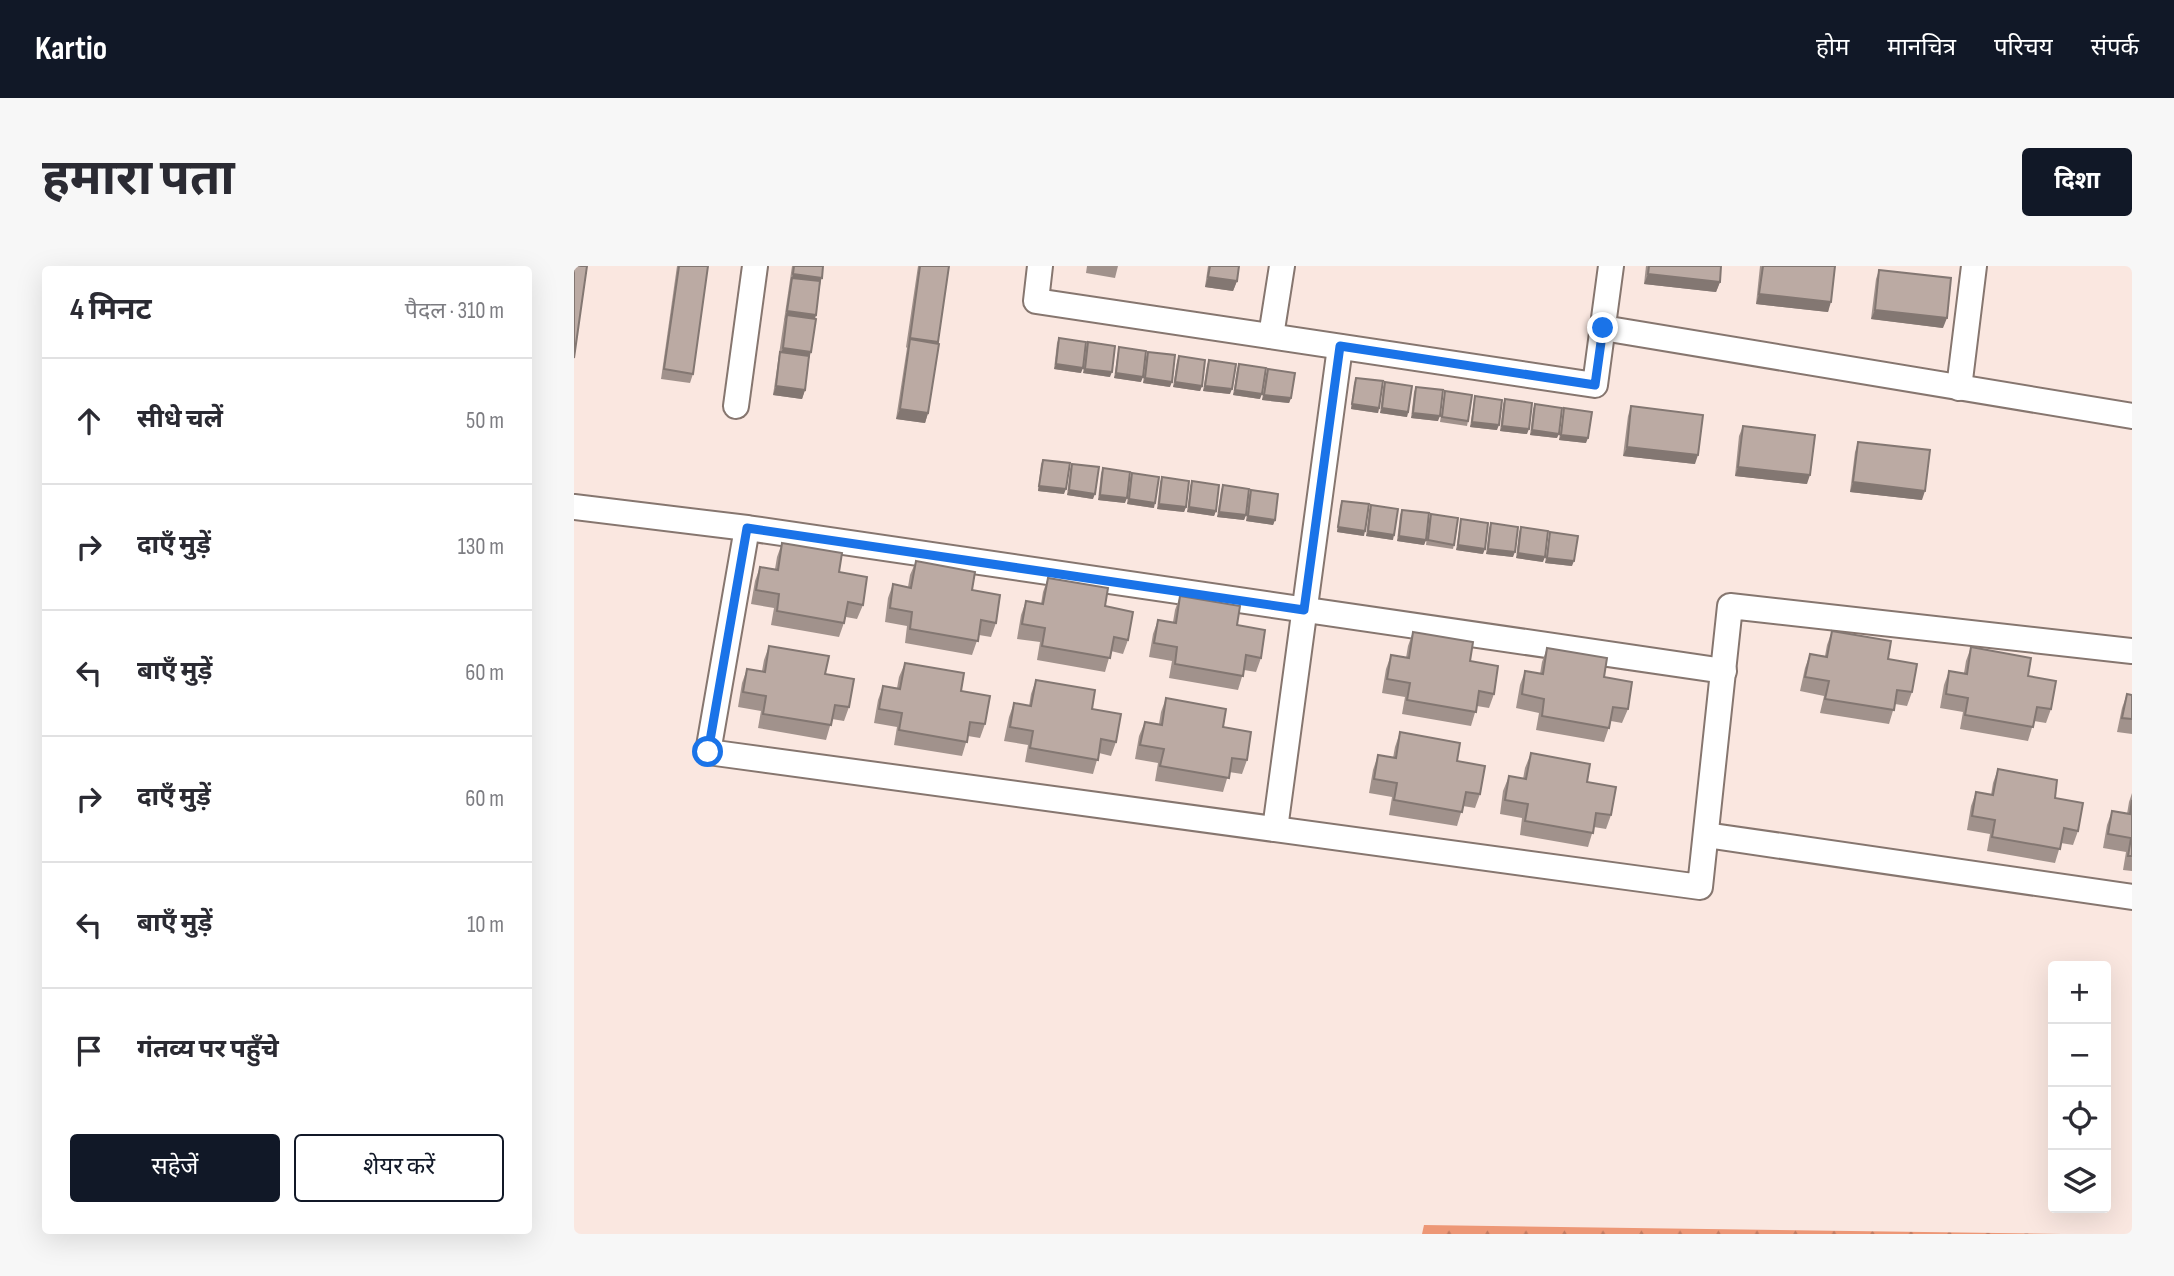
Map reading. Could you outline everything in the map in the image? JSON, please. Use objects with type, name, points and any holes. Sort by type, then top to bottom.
[{"type":"street","points":[[736,406],[755,266]]},
{"type":"street","points":[[1040,266],[1036,301],[1595,385],[1611,266]]},
{"type":"street","points":[[1271,336],[1282,266]]},
{"type":"street","points":[[1959,388],[1974,266]]},
{"type":"street","points":[[1603,328],[2132,416]]},
{"type":"street","points":[[1275,829],[1340,346]]},
{"type":"street","points":[[574,507],[747,528],[1724,671]]},
{"type":"street","points":[[747,528],[708,752],[1700,887],[1730,606],[2132,651]]},
{"type":"street","points":[[1706,835],[2132,897]]},
{"type":"green space","points":[[1424,1225],[2062,1234],[1422,1234]]},
{"type":"building","points":[[574,266],[587,266],[574,358]]},
{"type":"building","points":[[679,266],[708,266],[693,374],[664,369]]},
{"type":"building","points":[[794,266],[823,266],[822,278],[793,274]]},
{"type":"building","points":[[920,266],[949,266],[938,342],[910,338]]},
{"type":"building","points":[[1210,266],[1239,266],[1237,281],[1208,277]]},
{"type":"building","points":[[1649,266],[1721,266],[1720,282],[1648,274]]},
{"type":"building","points":[[1763,266],[1835,266],[1831,302],[1759,294]]},
{"type":"building","points":[[1879,270],[1951,278],[1947,318],[1875,310]]},
{"type":"building","points":[[792,278],[820,281],[816,315],[787,311]]},
{"type":"building","points":[[787,315],[816,319],[811,352],[783,348]]},
{"type":"building","points":[[1059,338],[1086,342],[1083,368],[1056,364]]},
{"type":"building","points":[[910,339],[939,344],[928,413],[900,409]]},
{"type":"building","points":[[1088,342],[1115,346],[1112,372],[1085,369]]},
{"type":"building","points":[[1119,347],[1146,351],[1143,377],[1116,373]]},
{"type":"building","points":[[780,352],[809,356],[805,390],[776,386]]},
{"type":"building","points":[[1148,352],[1175,355],[1172,382],[1145,378]]},
{"type":"building","points":[[1179,356],[1205,360],[1202,386],[1175,382]]},
{"type":"building","points":[[1209,360],[1236,364],[1232,389],[1205,386]]},
{"type":"building","points":[[1239,364],[1266,368],[1262,394],[1235,390]]},
{"type":"building","points":[[1268,369],[1295,373],[1291,398],[1264,395]]},
{"type":"building","points":[[1356,378],[1383,381],[1379,408],[1352,404]]},
{"type":"building","points":[[1385,382],[1412,386],[1408,412],[1382,408]]},
{"type":"building","points":[[1416,387],[1443,390],[1440,416],[1413,413]]},
{"type":"building","points":[[1445,391],[1472,395],[1468,421],[1442,417]]},
{"type":"building","points":[[1475,396],[1502,400],[1499,425],[1472,422]]},
{"type":"building","points":[[1505,399],[1532,403],[1529,429],[1502,426]]},
{"type":"building","points":[[1535,404],[1562,408],[1559,434],[1532,430]]},
{"type":"building","points":[[1631,406],[1703,415],[1698,455],[1627,447]]},
{"type":"building","points":[[1564,408],[1592,412],[1588,438],[1561,435]]},
{"type":"building","points":[[1743,426],[1815,435],[1810,475],[1738,467]]},
{"type":"building","points":[[1858,442],[1930,450],[1925,491],[1853,482]]},
{"type":"building","points":[[1043,460],[1070,463],[1066,489],[1039,486]]},
{"type":"building","points":[[1072,464],[1099,467],[1095,494],[1069,490]]},
{"type":"building","points":[[1103,468],[1130,472],[1127,498],[1100,495]]},
{"type":"building","points":[[1132,473],[1159,477],[1155,503],[1129,499]]},
{"type":"building","points":[[1162,477],[1189,481],[1186,507],[1159,504]]},
{"type":"building","points":[[1192,481],[1219,485],[1216,511],[1189,507]]},
{"type":"building","points":[[1223,485],[1249,489],[1246,515],[1219,512]]},
{"type":"building","points":[[1251,490],[1278,494],[1275,520],[1248,516]]},
{"type":"building","points":[[1342,501],[1369,504],[1365,531],[1338,527]]},
{"type":"building","points":[[1371,505],[1398,509],[1394,535],[1368,531]]},
{"type":"building","points":[[1402,510],[1429,513],[1426,540],[1399,536]]},
{"type":"building","points":[[1431,514],[1458,518],[1454,545],[1428,540]]},
{"type":"building","points":[[1461,519],[1488,523],[1485,549],[1458,545]]},
{"type":"building","points":[[1491,523],[1518,527],[1515,552],[1488,549]]},
{"type":"building","points":[[1521,527],[1548,531],[1545,557],[1518,553]]},
{"type":"building","points":[[1550,532],[1578,536],[1574,561],[1547,558]]},
{"type":"building","points":[[782,543],[842,553],[839,572],[867,577],[863,605],[848,602],[844,623],[777,611],[779,594],[756,590],[760,567],[778,570]]},
{"type":"building","points":[[916,561],[975,572],[972,590],[1000,595],[996,623],[981,620],[978,641],[910,629],[912,612],[890,608],[893,584],[911,588]]},
{"type":"building","points":[[1048,578],[1108,588],[1105,606],[1133,612],[1128,640],[1114,637],[1110,658],[1042,646],[1045,628],[1022,624],[1026,601],[1043,604]]},
{"type":"building","points":[[1180,596],[1240,606],[1237,625],[1265,630],[1261,658],[1246,655],[1243,676],[1175,664],[1177,647],[1154,643],[1158,620],[1176,623]]},
{"type":"building","points":[[1832,631],[1891,641],[1888,659],[1917,664],[1912,692],[1897,690],[1894,710],[1825,699],[1829,681],[1805,677],[1810,654],[1827,657]]},
{"type":"building","points":[[1413,632],[1473,642],[1470,661],[1498,666],[1494,694],[1479,691],[1476,712],[1407,700],[1410,683],[1387,679],[1391,655],[1409,658]]},
{"type":"building","points":[[769,646],[829,656],[825,674],[854,679],[849,707],[835,705],[831,725],[763,714],[766,696],[743,692],[747,669],[765,672]]},
{"type":"building","points":[[1971,647],[2031,658],[2028,676],[2056,681],[2051,709],[2037,707],[2033,727],[1965,715],[1968,698],[1946,694],[1949,671],[1967,674]]},
{"type":"building","points":[[1547,648],[1607,658],[1604,677],[1632,682],[1628,709],[1613,707],[1609,728],[1542,716],[1544,699],[1522,694],[1525,671],[1543,674]]},
{"type":"building","points":[[905,663],[964,673],[961,691],[990,696],[985,724],[970,722],[967,742],[899,730],[902,713],[879,709],[883,686],[900,689]]},
{"type":"building","points":[[1036,680],[1095,690],[1092,709],[1121,714],[1116,742],[1101,739],[1098,760],[1030,748],[1033,731],[1010,727],[1014,703],[1031,706]]},
{"type":"building","points":[[2127,694],[2132,695],[2132,719],[2122,718]]},
{"type":"building","points":[[1166,698],[1226,709],[1223,727],[1251,732],[1247,760],[1232,758],[1229,778],[1160,766],[1164,749],[1140,745],[1145,722],[1162,725]]},
{"type":"building","points":[[1400,732],[1460,743],[1457,761],[1485,766],[1480,794],[1466,792],[1462,812],[1394,800],[1397,783],[1374,779],[1378,755],[1396,758]]},
{"type":"building","points":[[1531,753],[1590,764],[1587,782],[1616,787],[1611,815],[1596,813],[1593,833],[1525,821],[1528,804],[1505,800],[1509,776],[1526,779]]},
{"type":"building","points":[[1998,769],[2057,780],[2055,798],[2083,803],[2078,831],[2064,828],[2060,849],[1992,837],[1995,820],[1972,816],[1976,792],[1993,795]]},
{"type":"building","points":[[2132,800],[2132,856],[2128,856],[2131,838],[2108,834],[2112,811],[2130,814]]},
{"type":"route","points":[[708,752],[747,528],[1304,610],[1340,346],[1595,385],[1603,328]]}]
